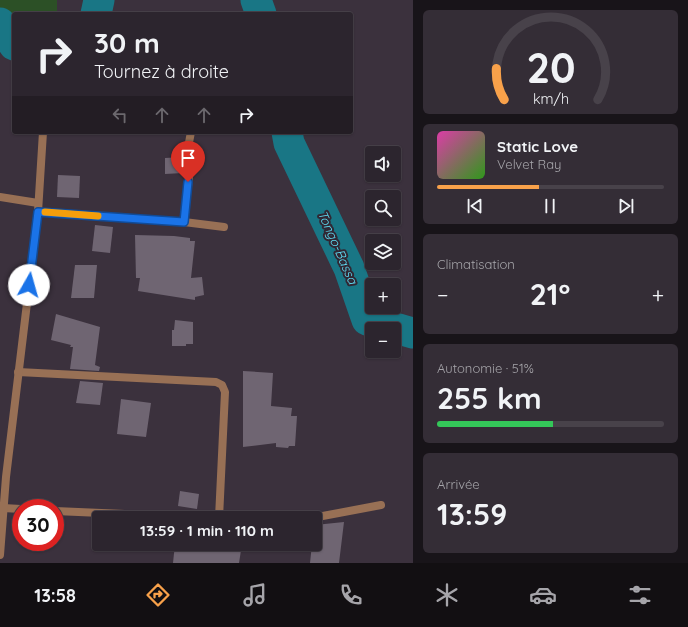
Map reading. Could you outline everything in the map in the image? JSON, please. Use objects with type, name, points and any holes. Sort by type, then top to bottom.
[{"type":"street","points":[[0,555],[3,477],[38,212],[43,134]]},
{"type":"street","points":[[184,222],[190,168],[187,153],[191,134]]},
{"type":"street","points":[[0,197],[38,203]]},
{"type":"street","points":[[38,212],[184,222],[224,227]]},
{"type":"street","points":[[18,372],[216,382],[222,385],[225,392],[219,511]]},
{"type":"street","points":[[322,516],[381,505]]},
{"type":"street","points":[[3,508],[12,508]]},
{"type":"street","points":[[64,511],[92,513]]},
{"type":"green space","points":[[0,0],[57,0],[57,12],[12,12],[12,15],[0,8]]},
{"type":"water","points":[[0,8],[12,15],[12,32],[0,25]]},
{"type":"building","points":[[182,157],[183,173],[165,174],[165,158]]},
{"type":"building","points":[[58,175],[80,176],[79,198],[57,197]]},
{"type":"building","points":[[95,225],[113,227],[110,253],[92,251]]},
{"type":"building","points":[[135,235],[174,236],[190,238],[190,241],[195,241],[191,278],[202,277],[204,295],[195,297],[195,300],[138,291],[140,278],[136,278]]},
{"type":"building","points":[[75,265],[97,265],[94,298],[71,298]]},
{"type":"building","points":[[56,314],[100,327],[95,365],[100,367],[99,371],[70,369],[73,347],[70,347],[71,345],[51,340]]},
{"type":"building","points":[[175,320],[193,322],[193,344],[186,344],[186,346],[172,346],[172,330],[174,330]]},
{"type":"building","points":[[243,371],[273,373],[271,406],[292,408],[291,416],[297,416],[295,446],[289,446],[288,448],[276,447],[276,443],[243,447]]},
{"type":"building","points":[[80,381],[103,383],[100,405],[76,403]]},
{"type":"building","points":[[121,399],[151,403],[146,437],[117,434]]},
{"type":"building","points":[[180,491],[199,494],[197,509],[178,506]]},
{"type":"building","points":[[344,522],[339,563],[310,563],[311,551],[322,551],[322,524]]},
{"type":"building","points":[[174,551],[241,551],[239,563],[173,563]]},
{"type":"waterway","name":"Tongo-Bassa","points":[[96,12],[99,0]]},
{"type":"waterway","name":"Tongo-Bassa","points":[[256,0],[260,12]]},
{"type":"waterway","name":"Tongo-Bassa","points":[[0,23],[12,42]]},
{"type":"waterway","name":"Tongo-Bassa","points":[[287,134],[289,143],[349,268],[367,320],[413,333]]},
{"type":"slow traffic","points":[[45,212],[98,216]]},
{"type":"route","points":[[29,285],[38,212],[184,222],[188,182]]}]
